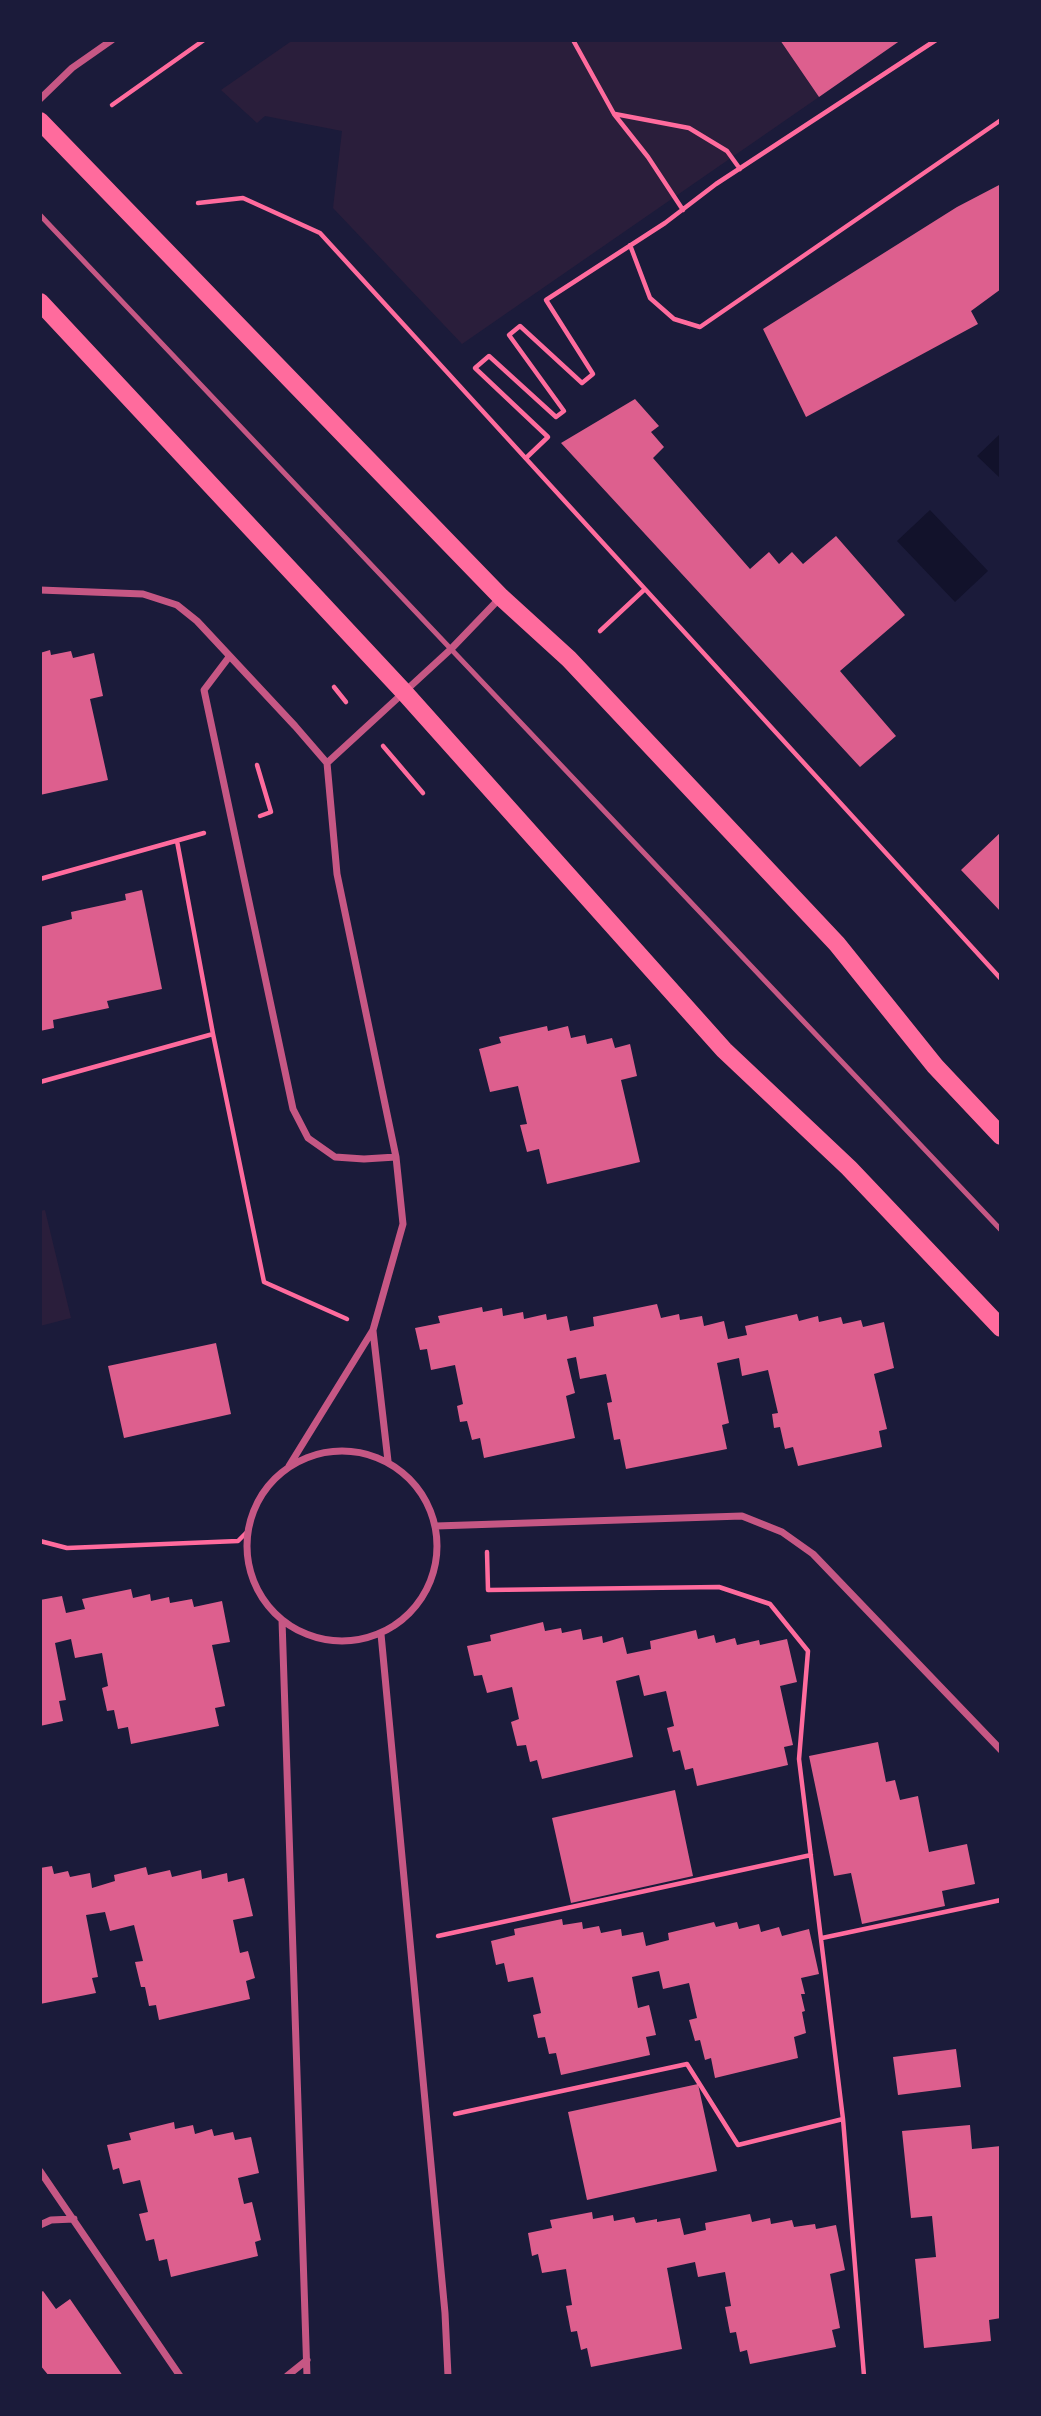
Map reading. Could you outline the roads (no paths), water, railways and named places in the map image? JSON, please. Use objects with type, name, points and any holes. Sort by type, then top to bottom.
[{"type":"main road","points":[[40,121],[501,597],[569,659],[837,944],[934,1066],[1001,1136]]},
{"type":"main road","points":[[40,302],[404,692],[724,1050],[849,1168],[1001,1328]]},
{"type":"street","points":[[40,99],[72,68],[112,40]]},
{"type":"street","points":[[40,590],[143,594],[177,606],[197,621],[327,763],[337,874],[396,1157],[403,1224],[373,1331],[289,1466],[269,1484],[255,1506],[248,1531],[248,1565],[260,1595],[282,1620],[304,1634],[330,1641],[356,1641],[381,1634],[408,1615],[428,1589],[438,1558],[436,1526],[427,1500],[410,1478],[388,1461],[364,1452],[338,1450],[313,1455],[289,1466]]},
{"type":"street","points":[[327,763],[451,649],[501,597]]},
{"type":"street","points":[[229,657],[204,690],[293,1109],[307,1138],[335,1157],[396,1157]]},
{"type":"street","points":[[373,1331],[388,1461]]},
{"type":"street","points":[[436,1526],[742,1516],[782,1532],[813,1554],[1001,1749]]},
{"type":"street","points":[[282,1620],[307,2376]]},
{"type":"street","points":[[381,1634],[445,2313],[448,2376]]},
{"type":"street","points":[[40,2171],[180,2376]]},
{"type":"street","points":[[40,2225],[51,2220],[74,2219]]},
{"type":"street","points":[[287,2376],[307,2360]]},
{"type":"lane","points":[[40,215],[1001,1230]]}]
